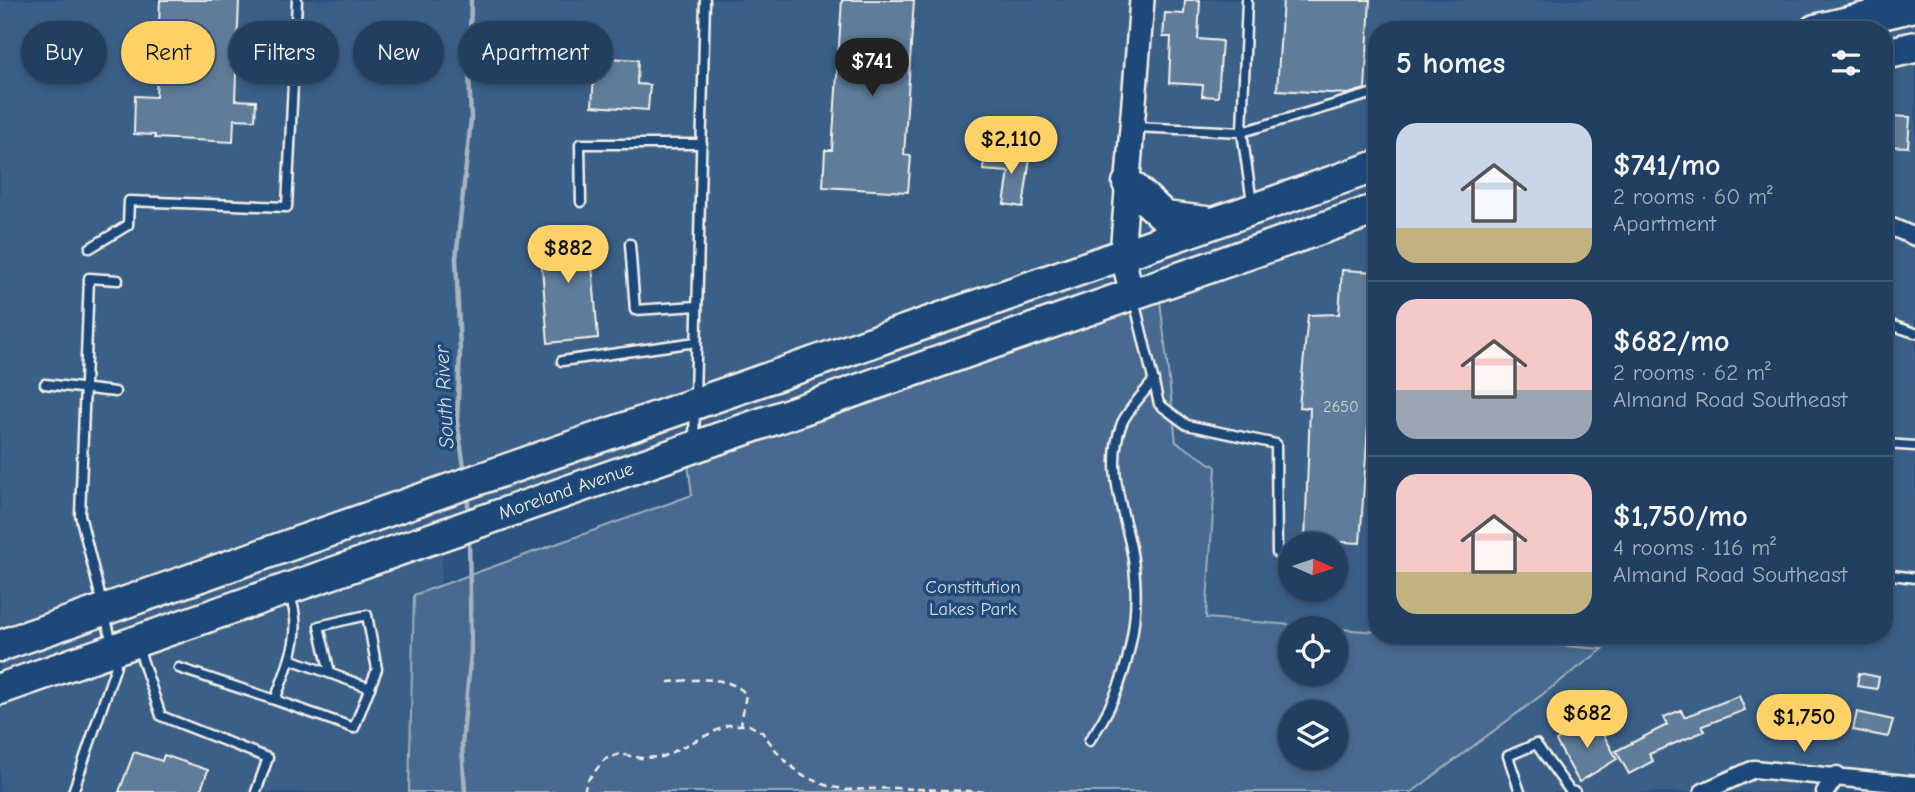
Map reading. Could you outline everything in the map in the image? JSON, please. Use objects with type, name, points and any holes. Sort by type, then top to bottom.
[{"type":"highway","points":[[1846,21],[1899,6]]},
{"type":"highway","points":[[1893,52],[1915,47]]},
{"type":"highway","name":"Moreland Avenue","points":[[0,646],[1368,169]]},
{"type":"highway","points":[[1128,183],[1165,217],[1213,223]]},
{"type":"highway","name":"Moreland Avenue","points":[[0,689],[1368,212]]},
{"type":"street","points":[[1132,293],[1122,255],[1142,0]]},
{"type":"street","points":[[1893,227],[1915,237]]},
{"type":"street","points":[[1703,792],[1730,786],[1754,769],[1837,775],[1915,785]]},
{"type":"street","points":[[1825,792],[1837,775]]},
{"type":"lane","points":[[90,248],[128,225],[129,201],[287,207],[297,0]]},
{"type":"lane","points":[[694,446],[705,0]]},
{"type":"lane","points":[[1247,0],[1242,132],[1252,210]]},
{"type":"lane","points":[[1132,126],[1242,132],[1368,95]]},
{"type":"lane","points":[[581,202],[580,144],[702,144]]},
{"type":"lane","points":[[630,244],[635,310],[697,306]]},
{"type":"lane","points":[[118,280],[89,278],[80,515],[101,610],[124,644],[161,716],[268,758],[256,792]]},
{"type":"lane","points":[[1132,293],[1159,404],[1187,425],[1276,444],[1277,553]]},
{"type":"lane","points":[[1893,326],[1915,333]]},
{"type":"lane","points":[[562,361],[696,342]]},
{"type":"lane","points":[[1089,741],[1117,696],[1131,651],[1131,546],[1118,499],[1115,451],[1123,422],[1154,380]]},
{"type":"lane","points":[[45,384],[115,393]]},
{"type":"lane","points":[[1893,445],[1915,446]]},
{"type":"lane","points":[[1893,575],[1915,578]]},
{"type":"lane","points":[[275,700],[290,659],[297,624],[286,588]]},
{"type":"lane","points":[[179,668],[354,729],[377,669],[367,615],[319,626],[330,673]]},
{"type":"lane","points":[[73,792],[124,644]]},
{"type":"lane","points":[[290,659],[370,688]]},
{"type":"lane","points":[[1520,792],[1508,756],[1536,744],[1570,792],[1575,792]]},
{"type":"path","points":[[668,682],[722,681],[739,687],[746,694],[741,725]]},
{"type":"path","points":[[584,792],[587,781],[605,759],[620,754],[641,758],[662,757],[728,725],[749,725],[762,732],[781,757],[803,776],[828,786],[847,790],[894,788],[993,792]]},
{"type":"shaded area","points":[[0,0],[1915,0],[1915,779],[1804,770],[1796,792],[1412,792],[1602,650],[1531,644],[1893,644],[1893,21],[1368,21],[1368,631],[1348,630],[1348,616],[1278,616],[1278,624],[1197,617],[1160,301],[688,464],[444,535],[424,792],[0,792]]},
{"type":"green space","name":"Constitution Lakes Park","points":[[1160,300],[1176,442],[1216,467],[1206,618],[1278,624],[1278,686],[1348,686],[1348,630],[1368,631],[1368,644],[1539,644],[1603,649],[1412,792],[409,792],[414,595],[692,495],[688,464]]},
{"type":"building","points":[[160,0],[239,0],[238,21],[229,21],[229,84],[236,84],[235,100],[256,101],[255,120],[234,119],[233,142],[155,138],[155,135],[134,134],[135,96],[156,97],[157,84],[215,84],[215,21],[159,21]]},
{"type":"building","points":[[842,0],[914,0],[904,155],[911,156],[908,192],[823,187],[825,150],[832,150]]},
{"type":"building","points":[[1185,0],[1200,0],[1198,39],[1222,41],[1218,97],[1202,96],[1203,85],[1169,83],[1171,37],[1163,37],[1165,13],[1184,14]]},
{"type":"building","points":[[1283,0],[1370,0],[1365,89],[1348,94],[1277,90]]},
{"type":"building","points":[[613,58],[638,60],[637,84],[650,85],[648,110],[592,106],[593,84],[613,84]]},
{"type":"building","points":[[1893,116],[1910,117],[1908,147],[1893,146]]},
{"type":"building","points":[[984,156],[1030,158],[1023,207],[1004,204],[1009,172],[983,170]]},
{"type":"building","points":[[589,227],[598,338],[548,343],[539,230]]},
{"type":"building","points":[[1342,270],[1368,271],[1368,426],[1360,543],[1348,542],[1348,532],[1305,532],[1310,408],[1299,407],[1308,315],[1339,314]]},
{"type":"building","points":[[1859,673],[1879,677],[1877,689],[1857,686]]},
{"type":"building","points":[[1739,696],[1745,710],[1702,726],[1705,731],[1649,754],[1653,761],[1629,774],[1616,751],[1667,725],[1664,717],[1681,710],[1684,717]]},
{"type":"building","points":[[1857,712],[1893,720],[1888,737],[1853,730]]},
{"type":"building","points":[[1594,718],[1617,759],[1579,782],[1556,741]]},
{"type":"building","points":[[134,752],[162,761],[164,755],[208,770],[200,792],[119,792]]},
{"type":"waterway","name":"South River","points":[[465,473],[457,421],[460,351],[456,258],[471,119],[471,0]]},
{"type":"waterway","name":"South River","points":[[468,496],[468,515]]},
{"type":"waterway","name":"South River","points":[[465,792],[462,745],[471,652],[469,538]]}]
